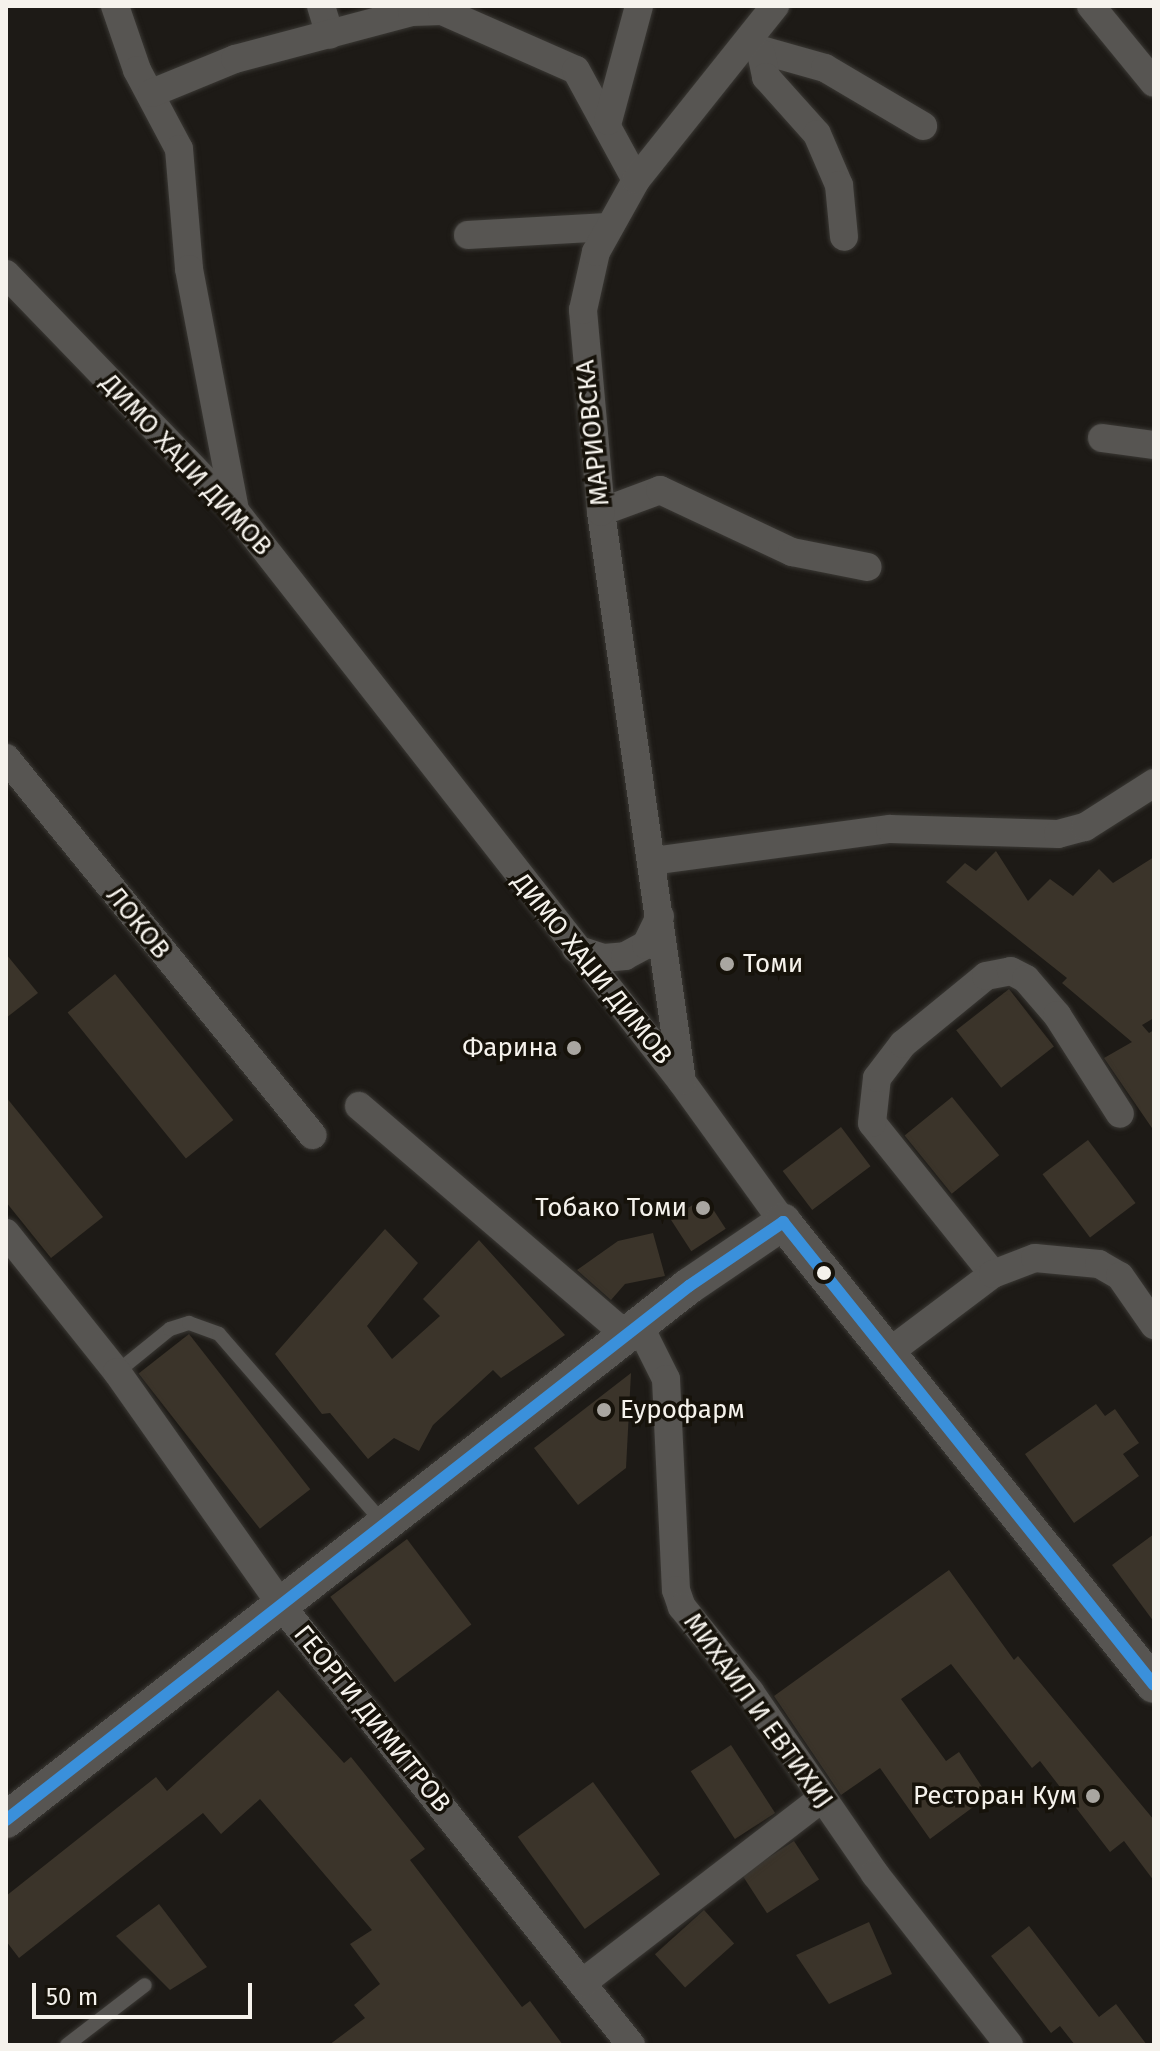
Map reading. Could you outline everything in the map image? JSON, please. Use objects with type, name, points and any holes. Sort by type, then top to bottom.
[{"type":"street","points":[[115,6],[131,56],[179,149],[189,269],[235,511]]},
{"type":"street","points":[[321,6],[330,35]]},
{"type":"street","points":[[608,121],[639,6]]},
{"type":"street","name":"МАРИОВСКА","points":[[682,1082],[601,512],[583,310],[607,227],[636,180],[752,49],[775,6]]},
{"type":"street","points":[[1091,6],[1152,76]]},
{"type":"street","points":[[152,93],[235,59],[412,12],[442,11],[576,70],[608,121],[636,180]]},
{"type":"street","points":[[752,49],[825,68],[923,126]]},
{"type":"street","points":[[752,49],[766,77],[817,134],[839,185],[844,237]]},
{"type":"street","points":[[468,235],[607,227]]},
{"type":"street","name":"ДИМО ХАЏИ ДИМОВ","points":[[6,274],[235,511],[682,1082],[783,1222],[1154,1685]]},
{"type":"street","points":[[1102,438],[1154,445]]},
{"type":"street","points":[[601,512],[660,490],[792,552],[868,567]]},
{"type":"street","name":"ЛОКОВ","points":[[6,758],[270,1088],[312,1135]]},
{"type":"street","points":[[652,861],[890,829],[1058,834],[1085,827],[1154,783]]},
{"type":"street","points":[[576,949],[604,958],[625,956],[646,945],[660,916]]},
{"type":"street","points":[[993,1274],[872,1123],[877,1078],[903,1044],[986,976],[1011,971],[1026,979],[1057,1015],[1120,1114]]},
{"type":"street","points":[[359,1106],[633,1330]]},
{"type":"street","points":[[6,1820],[284,1609],[384,1524],[633,1330],[783,1222]]},
{"type":"street","name":"ГЕОРГИ ДИМИТРОВ","points":[[6,1233],[117,1372],[284,1609],[631,2045]]},
{"type":"street","points":[[888,1353],[993,1274],[1035,1258],[1099,1264],[1120,1276],[1154,1325]]},
{"type":"street","name":"МИХАИЛ И ЕВТИХИЈ","points":[[633,1330],[666,1379],[682,1607],[1009,2045]]},
{"type":"street","points":[[582,1983],[822,1798]]},
{"type":"lane","points":[[117,1372],[170,1329],[189,1323],[219,1334],[384,1524]]},
{"type":"lane","points":[[67,2045],[145,1985]]},
{"type":"building","points":[[996,851],[1028,901],[1050,879],[1073,896],[1099,869],[1113,883],[1154,857],[1154,1018],[1142,1025],[1149,1033],[1154,1030],[1154,1131],[1104,1058],[1132,1042],[1062,983],[1067,978],[946,882],[965,863],[976,871]]},
{"type":"building","points":[[6,954],[38,993],[6,1018]]},
{"type":"building","points":[[115,974],[233,1120],[186,1158],[68,1012]]},
{"type":"building","points":[[1009,989],[1054,1047],[1001,1088],[956,1030]]},
{"type":"building","points":[[6,1097],[103,1217],[51,1258],[6,1202]]},
{"type":"building","points":[[952,1097],[999,1155],[952,1194],[905,1135]]},
{"type":"building","points":[[841,1127],[870,1166],[812,1210],[783,1171]]},
{"type":"building","points":[[1088,1140],[1136,1203],[1090,1237],[1042,1174]]},
{"type":"building","points":[[705,1197],[726,1229],[691,1251],[671,1219]]},
{"type":"building","points":[[385,1229],[418,1263],[367,1326],[392,1359],[440,1316],[423,1299],[479,1240],[565,1335],[501,1378],[493,1370],[433,1425],[419,1451],[394,1438],[368,1459],[330,1413],[322,1414],[275,1354]]},
{"type":"building","points":[[653,1233],[665,1276],[625,1284],[611,1300],[577,1270],[618,1241]]},
{"type":"building","points":[[189,1334],[310,1489],[260,1529],[139,1373]]},
{"type":"building","points":[[631,1373],[626,1468],[578,1505],[534,1448]]},
{"type":"building","points":[[1096,1404],[1105,1416],[1115,1409],[1139,1443],[1123,1454],[1139,1476],[1074,1523],[1025,1454]]},
{"type":"building","points":[[1154,1534],[1154,1622],[1112,1565]]},
{"type":"building","points":[[407,1539],[471,1624],[395,1682],[330,1597]]},
{"type":"building","points":[[949,1570],[1014,1660],[1018,1656],[1154,1820],[1154,1881],[1124,1841],[1110,1852],[1040,1761],[1032,1768],[951,1664],[901,1699],[946,1761],[959,1752],[988,1796],[930,1839],[880,1768],[841,1795],[774,1696]]},
{"type":"building","points":[[278,1690],[344,1763],[351,1757],[425,1849],[410,1860],[522,2007],[530,2001],[563,2045],[329,2045],[365,2018],[354,2005],[380,1984],[350,1944],[372,1930],[260,1799],[221,1834],[203,1813],[19,1958],[6,1941],[6,1896],[156,1777],[167,1791]]},
{"type":"building","points":[[731,1745],[775,1813],[735,1839],[691,1771]]},
{"type":"building","points":[[593,1782],[660,1874],[585,1929],[518,1837]]},
{"type":"building","points":[[794,1841],[819,1880],[767,1913],[742,1875]]},
{"type":"building","points":[[159,1904],[207,1967],[170,1990],[116,1936]]},
{"type":"building","points":[[704,1910],[734,1943],[685,1988],[655,1954]]},
{"type":"building","points":[[869,1922],[892,1974],[829,2004],[796,1955]]},
{"type":"building","points":[[1029,1926],[1099,2017],[1116,2004],[1147,2045],[1075,2045],[1060,2026],[1051,2033],[991,1956]]},
{"type":"transit line","points":[[6,1820],[689,1286],[783,1222],[1154,1685]]},
{"type":"place","name":"Томи","points":[[727,964]]},
{"type":"place","name":"Фарина","points":[[574,1048]]},
{"type":"place","name":"Тобако Томи","points":[[703,1208]]},
{"type":"place","name":"Еурофарм","points":[[604,1410]]},
{"type":"place","name":"Ресторан Кум","points":[[1093,1796]]}]
